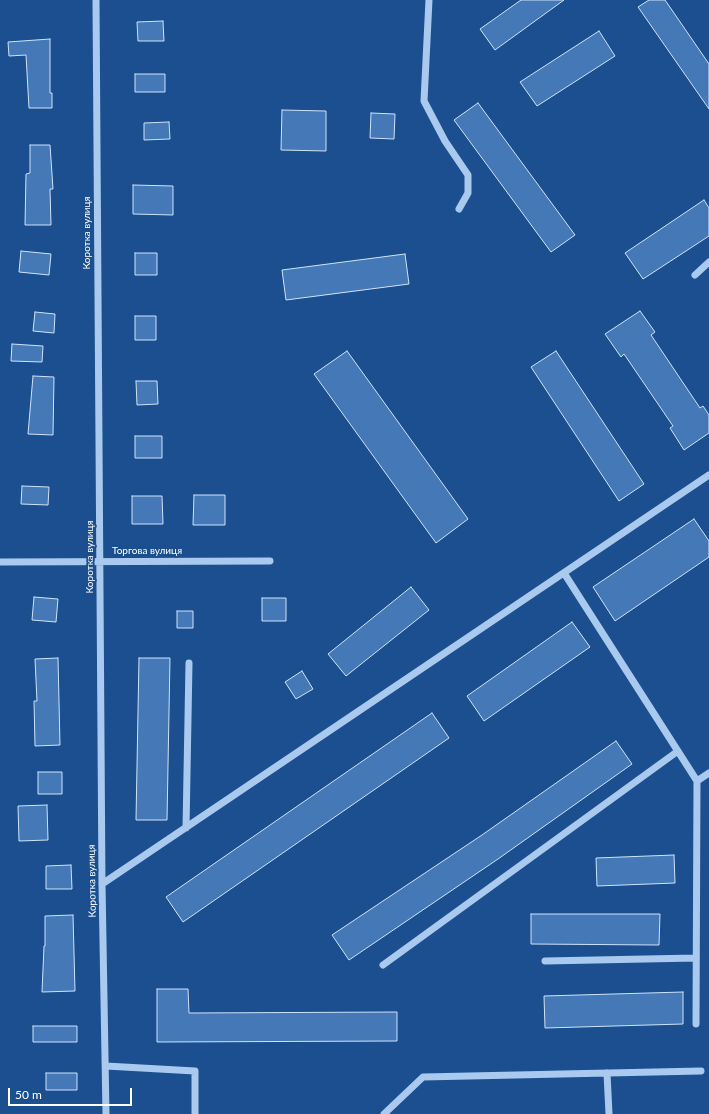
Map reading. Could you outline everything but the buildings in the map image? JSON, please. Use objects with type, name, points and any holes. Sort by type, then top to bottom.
[{"type":"street","name":"Коротка вулиця","points":[[96,0],[102,884],[106,1114]]},
{"type":"street","points":[[429,0],[424,101],[445,142],[468,175],[468,193],[459,210]]},
{"type":"street","points":[[695,275],[709,262]]},
{"type":"street","points":[[102,884],[709,475]]},
{"type":"street","name":"Торгова вулиця","points":[[0,562],[270,561]]},
{"type":"street","points":[[564,573],[697,781],[696,1024]]},
{"type":"street","points":[[186,828],[189,663]]},
{"type":"street","points":[[383,965],[678,751]]},
{"type":"street","points":[[697,781],[709,772]]},
{"type":"street","points":[[545,961],[696,958]]},
{"type":"street","points":[[106,1066],[195,1071],[195,1114]]},
{"type":"street","points":[[384,1114],[423,1077],[701,1071]]},
{"type":"street","points":[[607,1073],[609,1114]]}]
